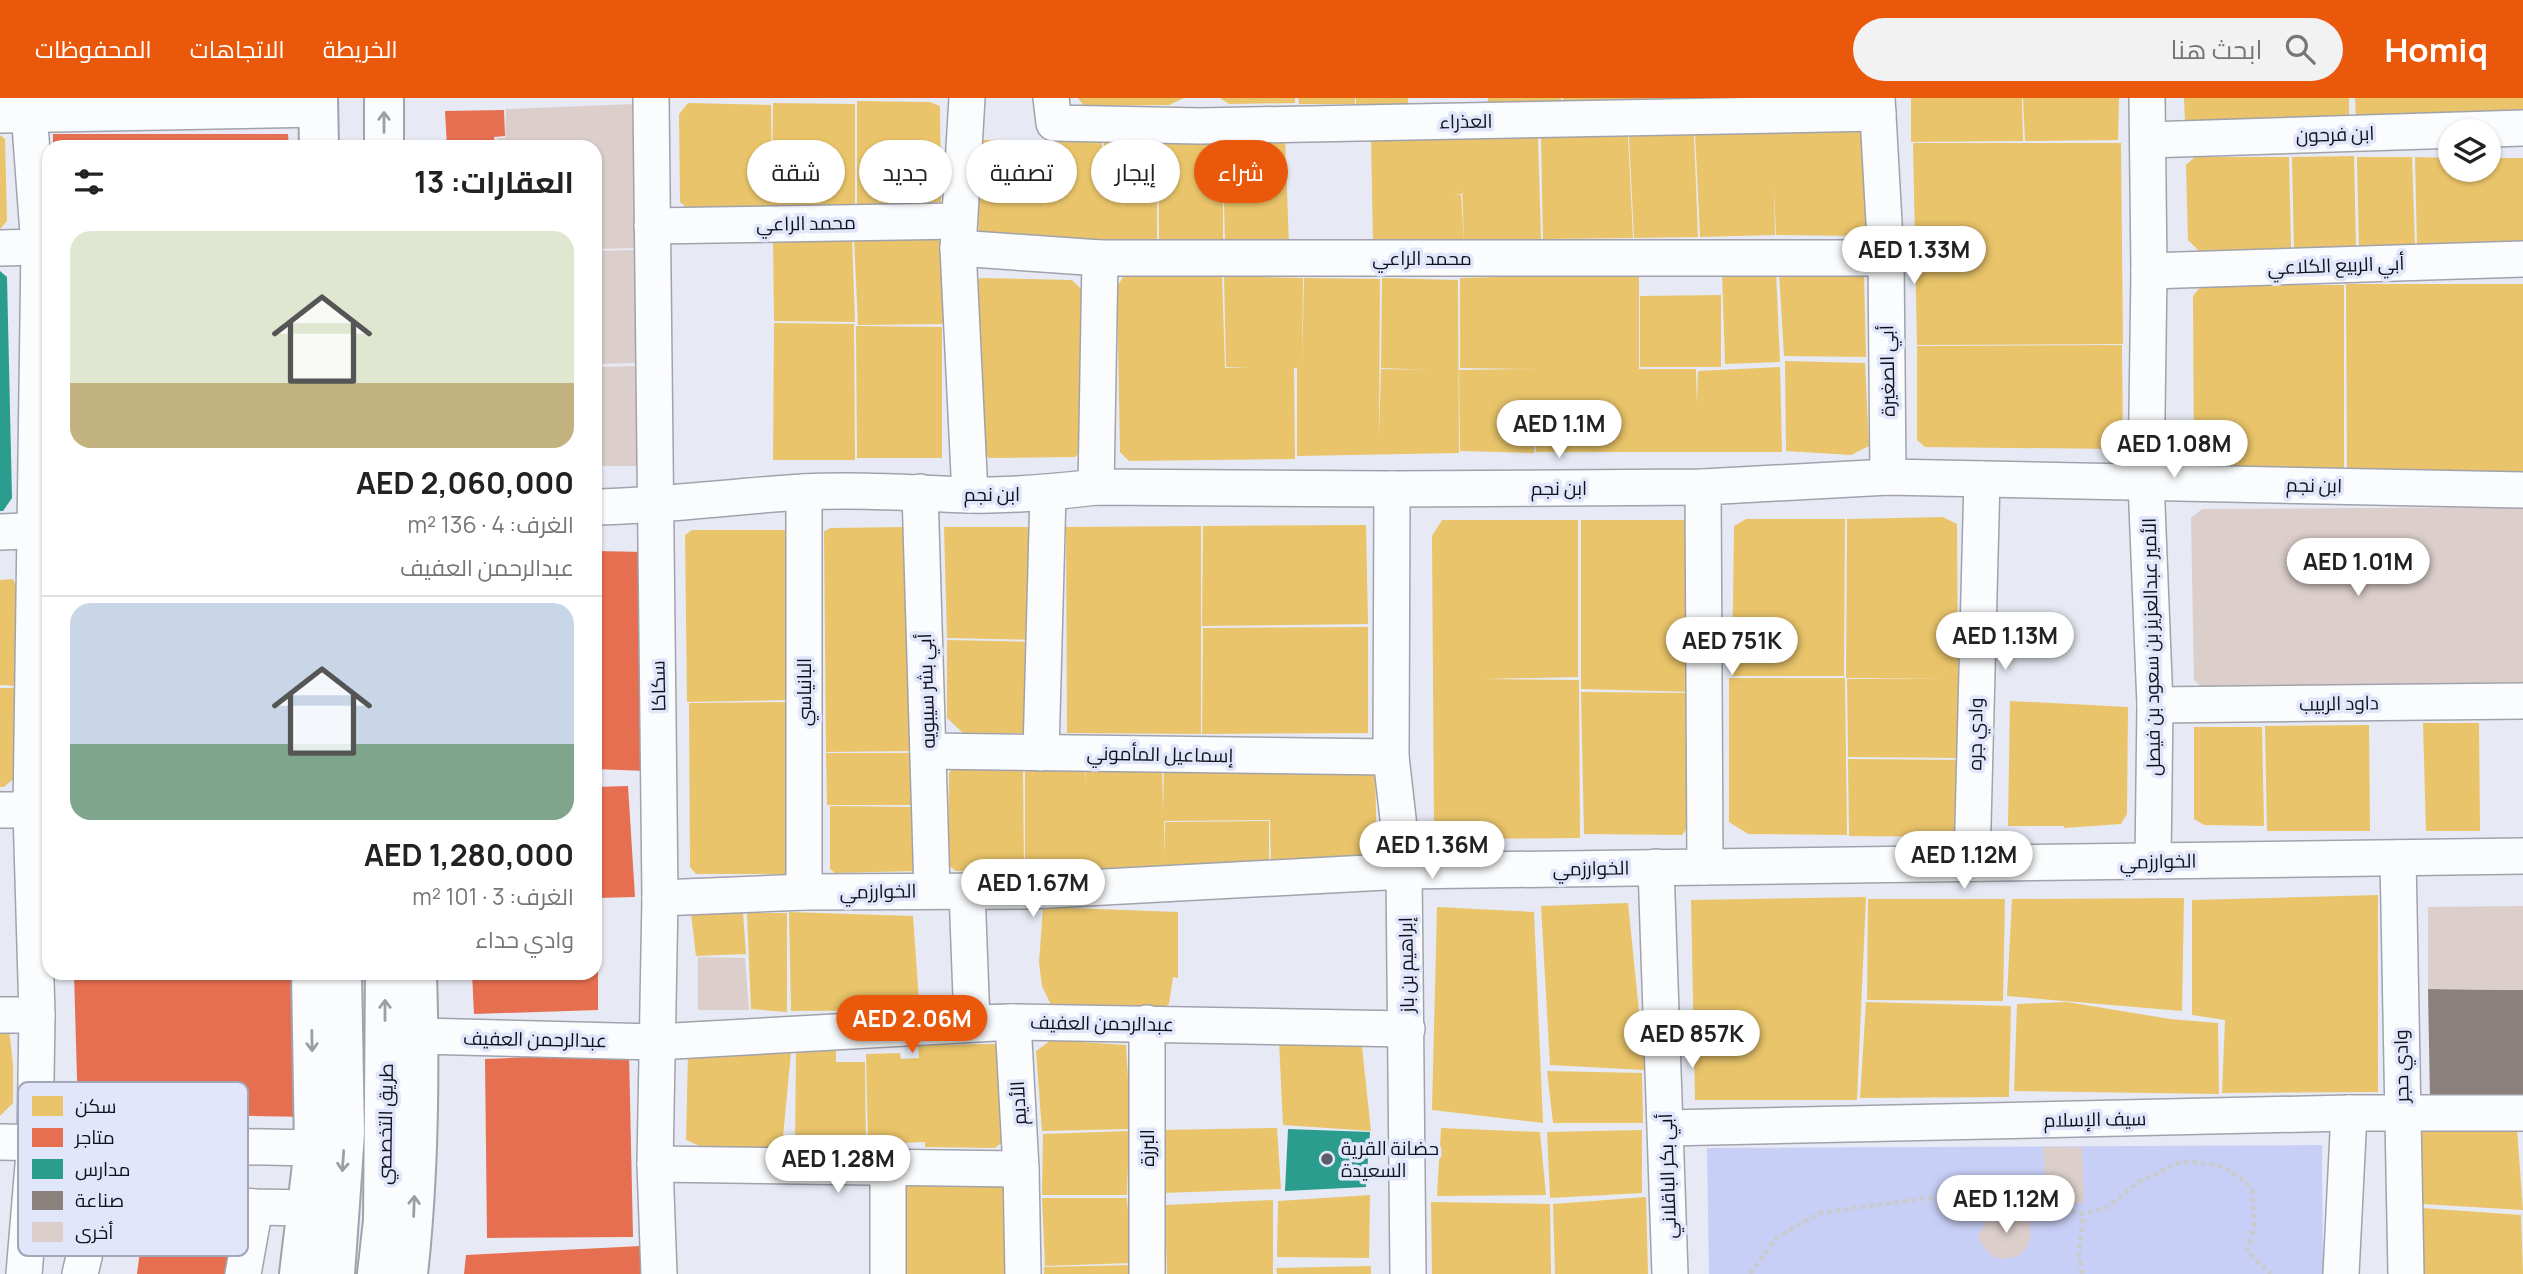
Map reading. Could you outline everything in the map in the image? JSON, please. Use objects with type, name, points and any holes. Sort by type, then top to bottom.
[{"type":"main road","points":[[384,98],[384,140]]},
{"type":"main road","points":[[318,103],[319,140]]},
{"type":"main road","points":[[299,1274],[314,1148],[311,980]]},
{"type":"main road","name":"طريق التخصصي","points":[[335,1274],[345,1133],[342,980]]},
{"type":"main road","name":"طريق التخصصي","points":[[377,1274],[383,1221],[385,980]]},
{"type":"main road","points":[[408,1274],[413,1226],[419,1036],[417,980]]},
{"type":"street","name":"سكاكا","points":[[651,98],[660,898],[655,1164],[659,1274]]},
{"type":"street","points":[[967,98],[959,235],[970,495]]},
{"type":"street","name":"الأمير عبدالعزيز بن سعود بن فيصل","points":[[2147,98],[2149,271],[2146,481],[2155,705],[2153,861]]},
{"type":"street","points":[[36,1082],[37,1015],[15,810],[42,530],[39,247],[19,109],[318,103]]},
{"type":"street","name":"العذراء","points":[[1053,111],[1877,105]]},
{"type":"street","name":"أبي الصغيرة","points":[[1877,105],[1886,258],[1888,477]]},
{"type":"street","name":"ابن فرحون","points":[[2148,140],[2523,128]]},
{"type":"street","name":"محمد الراعي","points":[[652,226],[959,235],[1100,258],[1886,258]]},
{"type":"street","points":[[0,248],[39,247]]},
{"type":"street","points":[[1096,487],[1100,258]]},
{"type":"street","name":"أبي الربيع الكلاعي","points":[[2149,271],[2523,259]]},
{"type":"street","name":"ابن نجم","points":[[602,506],[656,506],[804,492],[970,495],[1048,493],[1096,487],[1703,487],[1888,477],[2523,490]]},
{"type":"street","name":"وادي جره","points":[[1972,863],[1982,479]]},
{"type":"street","points":[[1703,487],[1705,867]]},
{"type":"street","name":"إبراهيم بن باز","points":[[1392,489],[1391,757],[1404,871],[1408,1274]]},
{"type":"street","name":"البانياسي","points":[[804,492],[804,892]]},
{"type":"street","name":"أبي بشر سيبويه","points":[[920,492],[932,890]]},
{"type":"street","points":[[1041,752],[1048,493]]},
{"type":"street","points":[[0,532],[42,530]]},
{"type":"street","name":"داود الربيب","points":[[2155,705],[2523,701]]},
{"type":"street","name":"إسماعيل المأموني","points":[[928,751],[1391,757]]},
{"type":"street","name":"الخوارزمي","points":[[660,898],[804,892],[1030,891],[1404,871],[2523,856]]},
{"type":"street","name":"وادي حجر","points":[[2398,858],[2406,1274]]},
{"type":"street","name":"أبي بكر الباقلاني","points":[[1656,867],[1670,1274]]},
{"type":"street","points":[[967,891],[972,1023],[1013,1022]]},
{"type":"street","points":[[0,1015],[37,1015]]},
{"type":"street","name":"عبدالرحمن العفيف","points":[[419,1036],[656,1042],[1013,1022],[1407,1029]]},
{"type":"street","name":"الأديم","points":[[1013,1022],[1021,1169],[1023,1274]]},
{"type":"street","name":"البرزة","points":[[1147,1023],[1147,1274]]},
{"type":"street","points":[[2341,1274],[2349,1113]]},
{"type":"street","name":"سيف الإسلام","points":[[1666,1128],[2349,1113],[2523,1113]]},
{"type":"street","points":[[0,1142],[18,1141]]},
{"type":"street","points":[[248,1146],[314,1148]]},
{"type":"street","points":[[655,1164],[1021,1169]]},
{"type":"street","points":[[888,1168],[888,1274]]},
{"type":"street","points":[[248,1206],[308,1208]]},
{"type":"street","points":[[248,1246],[255,1207]]},
{"type":"street","points":[[24,1274],[25,1256]]},
{"type":"street","points":[[80,1274],[84,1256]]},
{"type":"street","points":[[243,1274],[246,1256]]},
{"type":"path","points":[[1750,1274],[1777,1237],[1820,1213],[1927,1198],[2029,1202],[2083,1214],[2108,1207],[2140,1181],[2183,1161],[2223,1166],[2252,1187],[2254,1227],[2247,1251],[2271,1274]]},
{"type":"path","points":[[2082,1274],[2079,1253],[2083,1214]]},
{"type":"shaded area","points":[[2322,1145],[2323,1274],[1709,1274],[1707,1148]]},
{"type":"building: سكن","points":[[1078,98],[1184,98],[1169,105],[1084,106]]},
{"type":"building: سكن","points":[[1220,98],[1295,98],[1295,103],[1229,104]]},
{"type":"building: سكن","points":[[1298,98],[1355,98],[1355,104],[1299,104]]},
{"type":"building: سكن","points":[[1356,98],[1408,98],[1408,105],[1356,105]]},
{"type":"building: سكن","points":[[1488,98],[1561,98],[1561,102],[1488,102]]},
{"type":"building: سكن","points":[[1563,98],[1663,98],[1663,101],[1563,104]]},
{"type":"building: سكن","points":[[1911,98],[2022,98],[2023,141],[1911,142]]},
{"type":"building: سكن","points":[[2023,98],[2119,98],[2118,140],[2025,141]]},
{"type":"building: سكن","points":[[2184,98],[2349,98],[2349,119],[2185,122]]},
{"type":"building: سكن","points":[[2355,98],[2523,98],[2523,116],[2356,119]]},
{"type":"building: سكن","points":[[857,101],[930,102],[940,106],[940,140],[859,140],[859,203],[913,203],[857,205]]},
{"type":"building: سكن","points":[[688,103],[771,105],[771,140],[747,140],[747,203],[845,203],[845,140],[773,140],[773,103],[855,104],[855,204],[687,208],[680,202],[679,114]]},
{"type":"building: سكن","points":[[1864,132],[1867,232],[1857,236],[1776,235],[1774,186],[1775,235],[1700,237],[1695,133]]},
{"type":"building: سكن","points":[[0,135],[5,139],[7,221],[0,229]]},
{"type":"building: سكن","points":[[1694,135],[1698,237],[1634,238],[1629,136]]},
{"type":"building: سكن","points":[[1628,136],[1633,238],[1543,239],[1541,137]]},
{"type":"building: سكن","points":[[1538,138],[1541,239],[1464,241],[1462,185],[1462,194],[1454,195],[1461,195],[1464,242],[1373,243],[1371,139]]},
{"type":"building: سكن","points":[[1158,139],[1285,140],[1194,140],[1194,203],[1223,203],[1223,246],[1159,246],[1159,203],[1180,203],[1180,140]]},
{"type":"building: سكن","points":[[1077,141],[1091,141],[1091,203],[1103,203],[1103,207],[1103,203],[1157,203],[1157,245],[979,237],[977,203],[1077,203]]},
{"type":"building: سكن","points":[[1913,143],[2121,143],[2123,344],[1917,345]]},
{"type":"building: سكن","points":[[2354,156],[2356,247],[2294,249],[2292,157]]},
{"type":"building: سكن","points":[[2195,157],[2289,157],[2291,249],[2199,251],[2188,240],[2186,165]]},
{"type":"building: سكن","points":[[2357,157],[2412,157],[2415,247],[2359,249]]},
{"type":"building: سكن","points":[[2415,157],[2438,158],[2438,182],[2501,182],[2501,158],[2523,158],[2523,246],[2417,246]]},
{"type":"building: سكن","points":[[1224,203],[1287,203],[1289,244],[1225,243]]},
{"type":"building: سكن","points":[[773,238],[852,238],[855,322],[774,321]]},
{"type":"building: سكن","points":[[854,238],[933,238],[943,242],[943,324],[858,325]]},
{"type":"building: سكن","points":[[1857,269],[1864,277],[1866,357],[1784,356],[1779,272]]},
{"type":"building: سكن","points":[[1722,271],[1776,271],[1780,362],[1725,364]]},
{"type":"building: سكن","points":[[1222,276],[1225,368],[1248,367],[1226,367],[1224,276],[1303,278],[1302,368],[1304,278],[1380,279],[1379,440],[1381,369],[1427,370],[1381,368],[1382,278],[1458,280],[1459,453],[1297,456],[1297,368],[1294,368],[1295,459],[1129,461],[1120,452],[1117,287],[1123,277]]},
{"type":"building: سكن","points":[[1639,277],[1639,369],[1696,369],[1697,405],[1698,371],[1780,367],[1782,452],[1536,452],[1535,438],[1534,453],[1460,451],[1459,370],[1535,369],[1460,368],[1460,278]]},
{"type":"building: سكن","points":[[980,278],[1072,280],[1082,290],[1085,447],[1075,457],[989,458],[980,450],[975,283]]},
{"type":"building: سكن","points":[[2346,284],[2523,284],[2523,473],[2347,472]]},
{"type":"building: سكن","points":[[2202,285],[2344,285],[2344,474],[2203,474],[2194,460],[2193,296]]},
{"type":"building: سكن","points":[[1721,295],[1721,367],[1640,367],[1640,296]]},
{"type":"building: سكن","points":[[774,323],[854,324],[855,460],[773,460]]},
{"type":"building: سكن","points":[[856,326],[942,327],[942,458],[857,458]]},
{"type":"building: سكن","points":[[2122,345],[2123,441],[2116,449],[1925,447],[1917,440],[1917,346]]},
{"type":"building: سكن","points":[[1785,361],[1865,363],[1869,446],[1851,455],[1786,451]]},
{"type":"building: سكن","points":[[1943,517],[1957,524],[1961,758],[1848,757],[1847,679],[1947,678],[1846,678],[1847,519]]},
{"type":"building: سكن","points":[[1746,519],[1845,519],[1844,676],[1732,676],[1734,526]]},
{"type":"building: سكن","points":[[1442,520],[1578,520],[1578,677],[1484,679],[1579,680],[1580,838],[1447,839],[1434,824],[1432,536]]},
{"type":"building: سكن","points":[[1581,520],[1689,520],[1696,692],[1581,689]]},
{"type":"building: سكن","points":[[1366,525],[1368,624],[1202,626],[1203,526]]},
{"type":"building: سكن","points":[[1201,526],[1201,734],[1067,733],[1066,527]]},
{"type":"building: سكن","points":[[908,527],[913,751],[826,752],[824,531],[831,528]]},
{"type":"building: سكن","points":[[944,527],[1037,527],[1039,640],[947,638]]},
{"type":"building: سكن","points":[[692,530],[787,530],[790,700],[687,702],[685,535]]},
{"type":"building: سكن","points":[[13,579],[16,586],[18,686],[0,685],[0,580]]},
{"type":"building: سكن","points":[[1368,627],[1368,733],[1202,734],[1203,628]]},
{"type":"building: سكن","points":[[947,640],[1039,642],[1039,733],[963,733],[947,718]]},
{"type":"building: سكن","points":[[1729,678],[1845,678],[1847,835],[1748,834],[1729,822]]},
{"type":"building: سكن","points":[[0,688],[18,688],[19,774],[4,787],[0,787]]},
{"type":"building: سكن","points":[[1581,692],[1695,693],[1694,819],[1682,835],[1584,834]]},
{"type":"building: سكن","points":[[2010,701],[2128,707],[2127,814],[2121,824],[2064,828],[2008,826]]},
{"type":"building: سكن","points":[[791,702],[787,874],[696,874],[690,867],[689,703]]},
{"type":"building: سكن","points":[[2423,723],[2479,723],[2480,831],[2426,831]]},
{"type":"building: سكن","points":[[2369,725],[2370,831],[2267,831],[2265,726]]},
{"type":"building: سكن","points":[[2194,727],[2262,727],[2264,826],[2204,825],[2194,819]]},
{"type":"building: سكن","points":[[826,753],[914,753],[914,805],[827,805]]},
{"type":"building: سكن","points":[[1848,759],[1963,760],[1961,837],[1849,836]]},
{"type":"building: سكن","points":[[1375,764],[1377,864],[1271,868],[1270,820],[1164,821],[1164,860],[1165,822],[1269,821],[1269,868],[1025,871],[1025,767],[1085,766],[1086,783],[1086,765],[1162,766],[1163,813],[1164,765]]},
{"type":"building: سكن","points":[[1023,767],[1024,871],[956,871],[948,865],[949,773],[953,768]]},
{"type":"building: سكن","points":[[830,806],[915,807],[916,871],[835,873],[830,869]]},
{"type":"building: سكن","points":[[2378,895],[2378,1092],[2222,1093],[2225,1020],[2192,1015],[2192,900]]},
{"type":"building: سكن","points":[[1866,897],[1857,1100],[1695,1100],[1691,900]]},
{"type":"building: سكن","points":[[2184,898],[2182,1011],[2007,996],[2012,899]]},
{"type":"building: سكن","points":[[1868,899],[2005,899],[2003,1001],[1867,1000]]},
{"type":"building: سكن","points":[[1628,903],[1645,1070],[1550,1065],[1541,906]]},
{"type":"building: سكن","points":[[1043,907],[1178,912],[1178,978],[1173,977],[1169,1004],[1155,1013],[1051,1005],[1042,986],[1039,963]]},
{"type":"building: سكن","points":[[1437,907],[1534,912],[1543,1123],[1432,1110]]},
{"type":"building: سكن","points":[[696,910],[743,913],[746,954],[696,956],[691,913]]},
{"type":"building: سكن","points":[[789,912],[913,916],[919,1001],[910,1010],[791,1011]]},
{"type":"building: سكن","points":[[747,913],[787,913],[787,1012],[751,1009]]},
{"type":"building: سكن","points":[[1866,1002],[2011,1006],[2009,1097],[1860,1098]]},
{"type":"building: سكن","points":[[2067,1002],[2170,1019],[2218,1023],[2219,1094],[2014,1091],[2017,1004]]},
{"type":"building: سكن","points":[[0,1028],[9,1028],[13,1103],[0,1116]]},
{"type":"building: سكن","points":[[1051,1040],[1126,1045],[1131,1129],[1042,1131],[1036,1051]]},
{"type":"building: سكن","points":[[1279,1041],[1362,1047],[1371,1131],[1283,1125]]},
{"type":"building: سكن","points":[[997,1044],[1004,1141],[995,1148],[925,1147],[925,1142],[868,1144],[866,1054],[900,1053],[901,1059],[919,1058],[918,1045]]},
{"type":"building: سكن","points":[[796,1050],[836,1050],[836,1062],[865,1062],[866,1146],[818,1150],[795,1148]]},
{"type":"building: سكن","points":[[791,1052],[782,1148],[735,1151],[707,1149],[686,1140],[688,1054]]},
{"type":"building: سكن","points":[[1547,1071],[1642,1073],[1643,1123],[1553,1123]]},
{"type":"building: سكن","points":[[2421,1127],[2517,1129],[2523,1210],[2422,1204]]},
{"type":"building: سكن","points":[[1277,1128],[1281,1189],[1162,1193],[1161,1130]]},
{"type":"building: سكن","points":[[1441,1128],[1540,1132],[1546,1195],[1437,1196]]},
{"type":"building: سكن","points":[[1642,1130],[1642,1193],[1550,1198],[1547,1132]]},
{"type":"building: سكن","points":[[1129,1131],[1127,1195],[1042,1195],[1043,1134]]},
{"type":"building: سكن","points":[[1007,1181],[1009,1274],[901,1274],[903,1184]]},
{"type":"building: سكن","points":[[1370,1195],[1369,1258],[1277,1257],[1278,1201]]},
{"type":"building: سكن","points":[[1646,1197],[1648,1274],[1555,1274],[1553,1204]]},
{"type":"building: سكن","points":[[1042,1198],[1127,1198],[1132,1263],[1045,1266]]},
{"type":"building: سكن","points":[[1273,1200],[1273,1274],[1167,1274],[1165,1205]]},
{"type":"building: سكن","points":[[1431,1202],[1550,1204],[1551,1274],[1432,1274]]},
{"type":"building: سكن","points":[[2422,1208],[2521,1215],[2523,1274],[2423,1274]]},
{"type":"building: سكن","points":[[1132,1265],[1133,1274],[1044,1274],[1044,1267]]},
{"type":"building: سكن","points":[[1371,1266],[1371,1274],[1277,1274],[1276,1268]]},
{"type":"building: متاجر","points":[[504,110],[505,136],[494,137],[494,140],[447,140],[445,111]]},
{"type":"building: متاجر","points":[[53,134],[288,134],[288,140],[53,140]]},
{"type":"building: متاجر","points":[[602,551],[645,552],[646,771],[602,769]]},
{"type":"building: متاجر","points":[[628,786],[635,897],[602,898],[602,787]]},
{"type":"building: متاجر","points":[[74,980],[299,980],[305,1117],[248,1116],[248,1082],[77,1082]]},
{"type":"building: متاجر","points":[[472,980],[598,980],[598,1010],[474,1014]]},
{"type":"building: متاجر","points":[[629,1053],[633,1237],[487,1238],[485,1059]]},
{"type":"building: متاجر","points":[[641,1246],[640,1274],[464,1274],[466,1255]]},
{"type":"building: متاجر","points":[[139,1256],[233,1256],[230,1274],[137,1274]]},
{"type":"building: مدارس","points":[[0,271],[7,277],[12,498],[3,511],[0,511]]},
{"type":"building: مدارس","name":"حضانة القرية السعيدة","points":[[1288,1129],[1370,1132],[1366,1187],[1285,1191]]},
{"type":"building: صناعة","points":[[2428,989],[2523,990],[2523,1099],[2430,1099]]},
{"type":"building: أخرى","points":[[635,104],[637,248],[602,249],[602,140],[497,140],[505,138],[506,109]]},
{"type":"building: أخرى","points":[[636,250],[637,363],[602,364],[602,251]]},
{"type":"building: أخرى","points":[[637,366],[637,466],[602,466],[602,367]]},
{"type":"building: أخرى","points":[[2523,507],[2523,686],[2205,690],[2194,680],[2191,518],[2202,509]]},
{"type":"building: أخرى","points":[[2523,906],[2523,990],[2428,989],[2428,907]]},
{"type":"building: أخرى","points":[[698,957],[745,958],[749,1010],[698,1010]]},
{"type":"building: أخرى","points":[[2043,1147],[2082,1147],[2084,1203],[2046,1202]]},
{"type":"building: أخرى","points":[[2006,1210],[2016,1212],[2029,1221],[2031,1234],[2027,1247],[2019,1256],[2004,1259],[1992,1256],[1978,1236],[1989,1217]]},
{"type":"place","name":"حضانة القرية السعيدة","points":[[1327,1159]]}]
